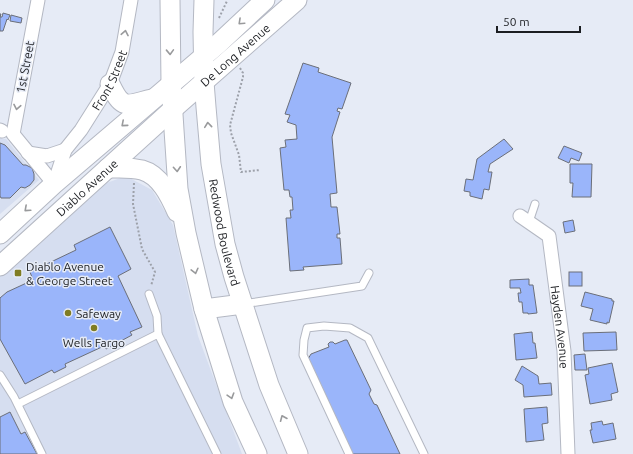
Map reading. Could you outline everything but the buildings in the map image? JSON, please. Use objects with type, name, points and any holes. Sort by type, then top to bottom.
[{"type":"main road","points":[[170,0],[171,83],[178,188],[186,233],[204,309],[233,402],[257,454]]},
{"type":"main road","name":"Redwood Boulevard","points":[[204,0],[204,82],[212,164],[224,237],[234,277],[269,384],[298,454]]},
{"type":"main road","name":"De Long Avenue","points":[[171,83],[265,0]]},
{"type":"main road","name":"De Long Avenue","points":[[173,109],[297,0]]},
{"type":"main road","name":"Diablo Avenue","points":[[2,230],[171,83]]},
{"type":"main road","points":[[110,84],[117,98],[124,104],[153,98]]},
{"type":"main road","name":"Diablo Avenue","points":[[0,266],[173,109]]},
{"type":"main road","points":[[108,168],[141,170],[155,176],[162,184],[174,205],[186,233]]},
{"type":"main road","points":[[54,184],[71,202]]},
{"type":"main road","points":[[204,309],[243,304]]},
{"type":"street","name":"1st Street","points":[[5,132],[38,0]]},
{"type":"street","name":"Front Street","points":[[54,184],[65,150],[81,130],[110,84],[122,52],[131,0]]},
{"type":"street","points":[[5,132],[28,153],[54,184]]},
{"type":"street","points":[[28,153],[47,156],[65,150]]},
{"type":"street","name":"Hayden Avenue","points":[[525,219],[549,236],[564,351],[568,454]]},
{"type":"lane","points":[[525,219],[535,204]]},
{"type":"lane","points":[[243,304],[362,286],[369,273]]},
{"type":"lane","points":[[148,294],[157,316],[158,334],[217,454]]},
{"type":"lane","points":[[349,454],[303,355],[304,340],[308,328],[324,326],[350,328],[368,338],[424,454]]},
{"type":"lane","points":[[18,404],[158,334]]},
{"type":"lane","points":[[0,375],[18,404],[42,454]]},
{"type":"path","points":[[218,20],[227,1]]},
{"type":"path","points":[[237,66],[243,73],[243,77],[230,126],[231,133],[238,150],[241,172],[260,170]]},
{"type":"path","points":[[134,177],[133,204],[142,249],[155,272],[148,294]]},
{"type":"shaded area","points":[[0,138],[6,139],[39,180],[0,214]]},
{"type":"shaded area","points":[[126,176],[152,190],[173,225],[198,336],[242,454],[0,454],[0,276],[101,185]]},
{"type":"place","name":"Diablo Avenue & George Street","points":[[18,273]]},
{"type":"place","name":"Safeway","points":[[68,313]]},
{"type":"place","name":"Wells Fargo","points":[[94,328]]}]
